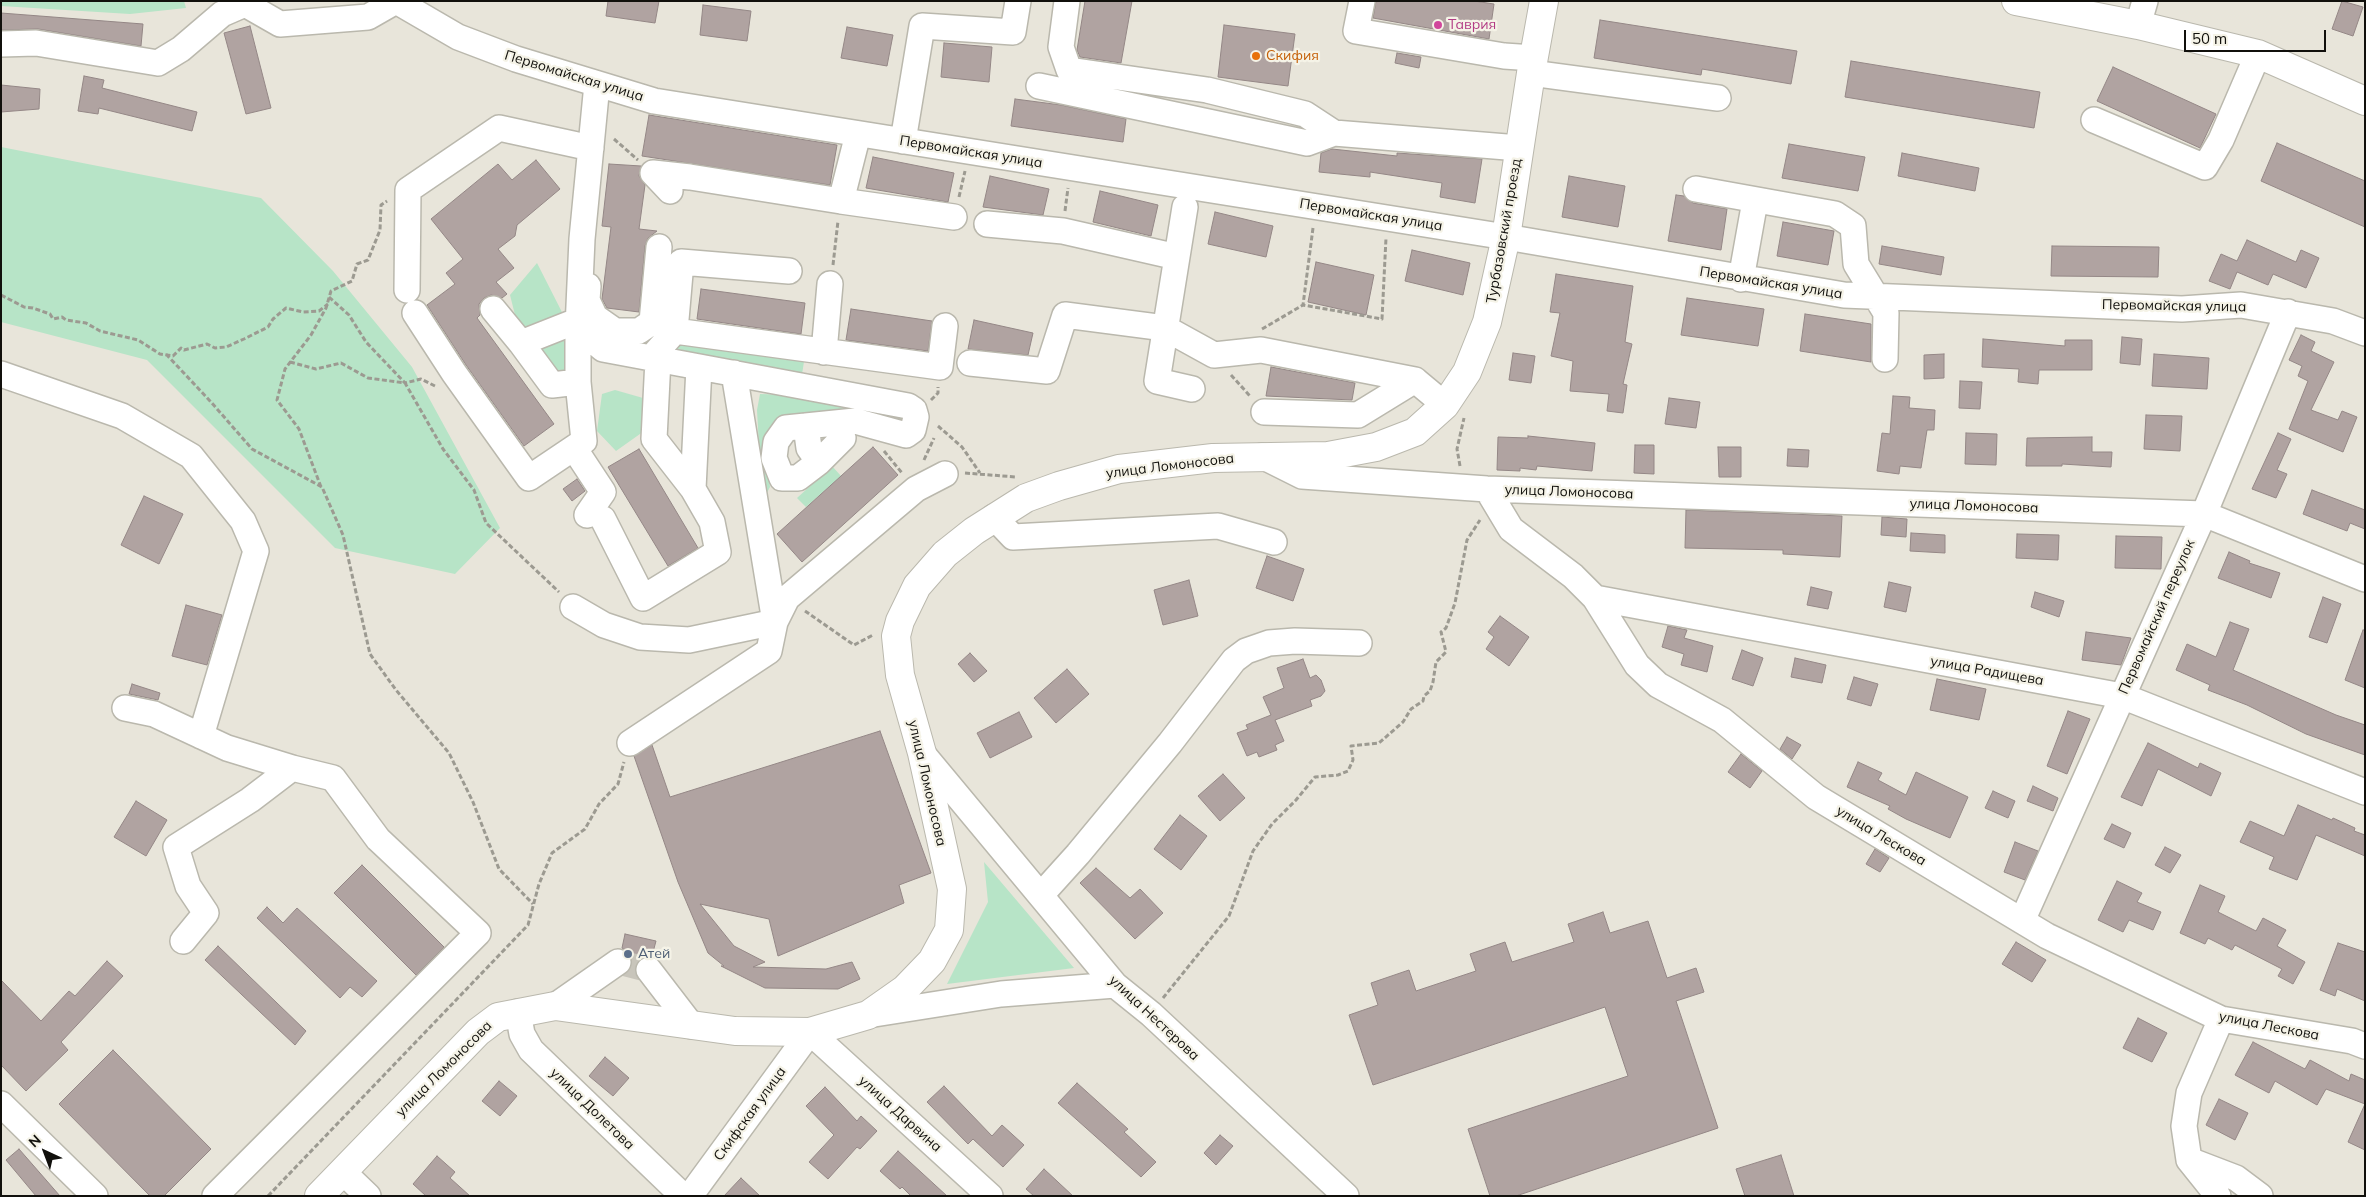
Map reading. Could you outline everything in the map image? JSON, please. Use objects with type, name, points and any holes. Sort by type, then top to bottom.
[{"type":"main road","name":"Турбазовский проезд","points":[[1262,456],[1328,456],[1376,447],[1415,432],[1455,409],[1467,372],[1487,322],[1506,237],[1532,66],[1544,1]]},
{"type":"main road","points":[[2016,1],[2141,13],[2258,54],[2365,101]]},
{"type":"main road","name":"улица Ломоносова","points":[[319,1196],[478,1032],[498,1017],[554,1006],[735,1032],[810,1032],[868,1015],[905,989],[932,961],[949,930],[952,889],[922,753],[900,675],[896,636],[900,621],[917,586],[945,554],[994,517],[1026,498],[1120,469],[1213,458],[1262,456]]},
{"type":"street","points":[[1,44],[36,43],[158,63],[181,49],[222,14],[244,3],[280,24],[368,16],[396,1]]},
{"type":"street","name":"Первомайская улица","points":[[396,1],[458,37],[516,59],[654,101],[1506,237],[1741,279],[1844,295],[2182,309],[2241,305],[2333,321],[2365,333]]},
{"type":"street","points":[[903,141],[922,26],[1013,32],[1018,1]]},
{"type":"street","points":[[1067,1],[1061,47],[1069,70],[1207,90],[1305,114],[1334,133]]},
{"type":"street","points":[[1362,1],[1356,31],[1504,56],[1532,66],[1718,98]]},
{"type":"street","points":[[2094,120],[2205,166],[2221,140],[2258,54]]},
{"type":"street","points":[[415,314],[529,478],[584,441],[578,382],[578,328],[582,238],[600,142],[598,84]]},
{"type":"street","points":[[1039,86],[1306,143],[1334,133],[1519,148]]},
{"type":"street","points":[[407,290],[408,190],[500,128],[600,142]]},
{"type":"street","points":[[840,201],[858,134]]},
{"type":"street","points":[[653,173],[954,217]]},
{"type":"street","points":[[653,173],[670,191]]},
{"type":"street","points":[[1696,189],[1835,214],[1852,226],[1856,264],[1886,313],[1885,359]]},
{"type":"street","points":[[1741,279],[1755,201]]},
{"type":"street","points":[[1185,207],[1157,381],[1192,388]]},
{"type":"street","points":[[987,224],[1063,231],[1177,257]]},
{"type":"street","points":[[582,238],[592,243],[587,300],[595,317],[615,331],[639,331],[652,322],[659,247]]},
{"type":"street","points":[[574,448],[603,492],[596,517],[643,598],[718,552],[712,522],[693,489],[654,440],[654,358],[675,331],[681,262],[789,272]]},
{"type":"street","points":[[824,352],[830,284]]},
{"type":"street","points":[[494,310],[552,385],[578,382]]},
{"type":"street","name":"Первомайский переулок","points":[[2022,921],[2204,514],[2288,312]]},
{"type":"street","points":[[970,363],[1047,371],[1065,315],[1166,328],[1214,355],[1261,350],[1415,380],[1455,409]]},
{"type":"street","points":[[521,343],[569,324],[578,328],[603,349],[908,406],[914,410],[915,424],[913,430],[906,435],[855,421],[786,428],[776,442],[774,458],[782,478],[798,478],[819,462],[843,438]]},
{"type":"street","points":[[675,331],[940,367],[945,326]]},
{"type":"street","points":[[693,489],[699,367]]},
{"type":"street","points":[[734,373],[775,622]]},
{"type":"street","points":[[1,374],[122,416],[191,456],[242,521],[256,551],[201,736]]},
{"type":"street","points":[[1264,412],[1358,416],[1415,380]]},
{"type":"street","points":[[806,426],[809,448],[819,462]]},
{"type":"street","name":"улица Ломоносова","points":[[1262,456],[1302,476],[1462,488],[1489,494],[2204,514],[2365,579]]},
{"type":"street","points":[[630,743],[768,651],[775,622],[787,598],[916,489],[945,474]]},
{"type":"street","name":"улица Лескова","points":[[1489,494],[1511,529],[1573,576],[1595,598],[1637,665],[1658,685],[1722,720],[1816,797],[2048,936],[2221,1019],[2352,1041],[2365,1046]]},
{"type":"street","points":[[994,517],[1013,537],[1218,526],[1274,542]]},
{"type":"street","name":"улица Радищева","points":[[1595,598],[2122,696],[2365,792]]},
{"type":"street","points":[[573,607],[604,625],[640,637],[689,640],[775,622]]},
{"type":"street","points":[[1040,895],[1078,854],[1170,743],[1234,660],[1246,652],[1269,643],[1295,641],[1359,643]]},
{"type":"street","points":[[125,708],[154,714],[227,748],[292,768],[333,778],[378,839],[478,933],[215,1196]]},
{"type":"street","name":"улица Нестерова","points":[[922,753],[1115,984],[1151,1014],[1346,1196]]},
{"type":"street","points":[[183,942],[206,913],[188,886],[176,847],[250,800],[292,768]]},
{"type":"street","points":[[554,1006],[618,962]]},
{"type":"street","points":[[649,970],[692,1026]]},
{"type":"street","points":[[868,1015],[1001,994],[1115,984]]},
{"type":"street","name":"улица Долетова","points":[[518,1012],[522,1034],[531,1050],[683,1196]]},
{"type":"street","points":[[2218,1196],[2189,1160],[2184,1126],[2189,1093],[2221,1019]]},
{"type":"street","name":"Скифская улица","points":[[690,1196],[810,1032]]},
{"type":"street","name":"улица Дарвина","points":[[810,1032],[990,1196]]},
{"type":"street","points":[[1,1104],[95,1196]]},
{"type":"street","points":[[2189,1160],[2236,1178],[2260,1196]]},
{"type":"street","points":[[343,1172],[368,1196]]},
{"type":"path","points":[[600,142],[653,173]]},
{"type":"path","points":[[954,217],[970,152]]},
{"type":"path","points":[[1063,231],[1068,182]]},
{"type":"path","points":[[408,190],[381,204],[380,230],[368,260],[357,264],[352,281],[331,291],[328,304],[311,336],[285,369],[277,400],[298,429],[343,535],[370,654],[396,690],[449,753],[473,802],[499,869],[533,904]]},
{"type":"path","points":[[830,284],[840,201]]},
{"type":"path","points":[[1314,228],[1303,305],[1382,318],[1386,238]]},
{"type":"path","points":[[1,294],[24,307],[50,314],[53,318],[62,317],[66,320],[86,322],[100,332],[138,340],[160,354],[173,356],[181,348],[184,350],[207,344],[215,348],[226,347],[268,327],[273,319],[286,308],[303,312],[319,311],[328,304]]},
{"type":"path","points":[[330,297],[349,315],[366,342],[405,384],[443,449],[474,490],[486,522],[547,579],[573,607]]},
{"type":"path","points":[[166,354],[212,402],[252,449],[322,487]]},
{"type":"path","points":[[290,362],[316,369],[341,363],[368,378],[405,384],[421,379],[462,400],[470,395]]},
{"type":"path","points":[[914,410],[919,412],[938,393],[937,367]]},
{"type":"path","points":[[1455,409],[1462,488]]},
{"type":"path","points":[[938,426],[962,448],[980,473]]},
{"type":"path","points":[[882,450],[916,489]]},
{"type":"path","points":[[945,474],[980,473],[1022,478]]},
{"type":"path","points":[[1151,1014],[1229,916],[1252,851],[1272,824],[1315,777],[1338,775],[1348,771],[1353,760],[1351,746],[1379,743],[1403,722],[1411,709],[1423,701],[1424,696],[1430,691],[1436,662],[1446,652],[1441,632],[1446,628],[1455,603],[1467,540],[1476,524],[1485,515],[1489,494]]},
{"type":"path","points":[[787,598],[854,645],[900,621]]},
{"type":"green space","points":[[1,1],[184,1],[186,8],[130,14],[1,6]]},
{"type":"green space","points":[[1,147],[261,198],[333,271],[412,367],[500,528],[455,574],[335,548],[147,360],[1,322]]},
{"type":"green space","points":[[537,263],[566,320],[520,335],[510,295]]},
{"type":"green space","points":[[570,332],[574,366],[563,380],[530,346]]},
{"type":"green space","points":[[676,342],[805,355],[801,381],[668,350]]},
{"type":"green space","points":[[615,390],[643,398],[647,429],[616,451],[597,431],[602,394]]},
{"type":"green space","points":[[760,394],[791,395],[891,407],[909,423],[803,419],[767,461],[770,487],[762,502],[757,410]]},
{"type":"green space","points":[[832,466],[841,476],[806,507],[797,498]]},
{"type":"green space","points":[[984,862],[1074,968],[947,984],[988,902]]},
{"type":"building","points":[[608,1],[659,1],[655,23],[606,16]]},
{"type":"building","points":[[1085,1],[1132,1],[1121,63],[1080,57],[1077,50]]},
{"type":"building","name":"Таврия","points":[[1376,1],[1474,1],[1494,4],[1489,39],[1373,18]]},
{"type":"building","points":[[2342,1],[2363,7],[2353,36],[2332,29]]},
{"type":"building","points":[[703,5],[751,11],[747,41],[700,35]]},
{"type":"building","points":[[1,13],[143,24],[141,46],[38,29],[1,30]]},
{"type":"building","points":[[1600,20],[1797,51],[1791,84],[1702,69],[1701,75],[1594,58]]},
{"type":"building","name":"Скифия","points":[[1224,25],[1295,34],[1288,86],[1218,77]]},
{"type":"building","points":[[250,26],[271,108],[246,114],[224,33]]},
{"type":"building","points":[[847,27],[893,35],[887,66],[841,58]]},
{"type":"building","points":[[944,43],[992,47],[989,82],[941,77]]},
{"type":"building","points":[[1397,53],[1421,57],[1419,68],[1395,63]]},
{"type":"building","points":[[1851,61],[2040,92],[2034,128],[1845,97]]},
{"type":"building","points":[[2113,67],[2216,114],[2200,148],[2097,101]]},
{"type":"building","points":[[84,76],[104,80],[102,88],[197,112],[192,131],[99,108],[98,114],[78,111]]},
{"type":"building","points":[[1,85],[40,89],[39,109],[1,112]]},
{"type":"building","points":[[1015,99],[1061,105],[1126,119],[1123,142],[1011,126]]},
{"type":"building","points":[[649,115],[837,145],[830,185],[642,156]]},
{"type":"building","points":[[2277,143],[2365,181],[2365,227],[2261,181]]},
{"type":"building","points":[[1789,144],[1865,157],[1858,191],[1782,178]]},
{"type":"building","points":[[1332,149],[1397,156],[1397,153],[1482,159],[1475,203],[1440,197],[1442,183],[1370,172],[1370,177],[1319,172],[1321,153]]},
{"type":"building","points":[[1902,153],[1979,168],[1975,191],[1898,176]]},
{"type":"building","points":[[873,157],[954,173],[948,202],[866,188]]},
{"type":"building","points":[[536,160],[560,189],[517,225],[515,236],[498,249],[514,268],[496,282],[507,294],[502,298],[491,295],[484,298],[479,304],[480,315],[477,318],[554,424],[524,446],[466,365],[427,305],[455,284],[446,273],[463,259],[431,219],[498,164],[512,180]]},
{"type":"building","points":[[609,164],[641,166],[639,176],[645,185],[639,229],[657,231],[648,238],[645,246],[639,312],[607,308],[602,299],[611,227],[602,226]]},
{"type":"building","points":[[990,176],[1049,189],[1043,215],[983,207]]},
{"type":"building","points":[[1569,176],[1625,186],[1618,227],[1562,217]]},
{"type":"building","points":[[1100,191],[1158,205],[1151,236],[1093,222]]},
{"type":"building","points":[[1676,195],[1684,196],[1693,203],[1727,209],[1721,250],[1668,241]]},
{"type":"building","points":[[1215,212],[1273,226],[1266,257],[1208,244]]},
{"type":"building","points":[[1783,222],[1834,231],[1828,265],[1777,256]]},
{"type":"building","points":[[2247,240],[2296,262],[2301,250],[2319,258],[2306,288],[2273,274],[2268,285],[2237,272],[2230,289],[2209,281],[2221,254],[2237,261]]},
{"type":"building","points":[[1882,246],[1944,257],[1941,275],[1879,264]]},
{"type":"building","points":[[2052,246],[2159,247],[2158,277],[2051,276]]},
{"type":"building","points":[[1412,250],[1470,263],[1463,295],[1405,281]]},
{"type":"building","points":[[1316,262],[1374,275],[1366,315],[1308,302]]},
{"type":"building","points":[[1556,274],[1633,286],[1625,342],[1632,344],[1623,384],[1627,385],[1623,413],[1607,411],[1609,394],[1570,391],[1573,361],[1551,356],[1560,313],[1550,312]]},
{"type":"building","points":[[701,289],[805,303],[801,334],[697,319]]},
{"type":"building","points":[[1687,298],[1764,309],[1758,346],[1681,335]]},
{"type":"building","points":[[851,309],[932,321],[928,351],[846,340]]},
{"type":"building","points":[[1805,314],[1871,324],[1871,362],[1800,351]]},
{"type":"building","points":[[974,320],[1033,333],[1028,355],[968,349]]},
{"type":"building","points":[[2301,335],[2315,342],[2311,351],[2334,362],[2311,410],[2338,420],[2342,411],[2357,417],[2343,452],[2289,429],[2308,381],[2298,376],[2302,366],[2289,360]]},
{"type":"building","points":[[2122,337],[2142,339],[2140,365],[2120,363]]},
{"type":"building","points":[[1983,339],[2065,346],[2065,340],[2092,340],[2092,370],[2039,370],[2038,384],[2018,382],[2019,369],[1982,367]]},
{"type":"building","points":[[1513,353],[1535,356],[1531,383],[1509,380]]},
{"type":"building","points":[[1944,354],[1944,378],[1924,379],[1924,355]]},
{"type":"building","points":[[2154,354],[2209,358],[2207,389],[2152,386]]},
{"type":"building","points":[[1271,367],[1355,383],[1352,400],[1266,396]]},
{"type":"building","points":[[1960,381],[1982,382],[1980,409],[1959,408]]},
{"type":"building","points":[[1893,396],[1910,397],[1909,408],[1935,410],[1934,430],[1927,430],[1921,468],[1900,466],[1899,474],[1877,471],[1882,433],[1890,434]]},
{"type":"building","points":[[1669,398],[1700,402],[1696,428],[1665,424]]},
{"type":"building","points":[[2146,415],[2182,416],[2180,451],[2144,449]]},
{"type":"building","points":[[1966,433],[1997,434],[1996,465],[1965,464]]},
{"type":"building","points":[[2278,433],[2291,439],[2277,470],[2287,474],[2276,498],[2252,489]]},
{"type":"building","points":[[1528,436],[1595,443],[1592,471],[1537,466],[1536,470],[1520,468],[1520,471],[1497,470],[1498,437],[1528,438]]},
{"type":"building","points":[[2092,437],[2092,452],[2112,452],[2111,467],[2062,464],[2062,466],[2026,466],[2027,438]]},
{"type":"building","points":[[1635,445],[1654,445],[1654,474],[1634,473]]},
{"type":"building","points":[[873,447],[898,475],[802,562],[777,534]]},
{"type":"building","points":[[1718,447],[1741,447],[1741,477],[1719,477]]},
{"type":"building","points":[[639,449],[698,548],[668,566],[608,467]]},
{"type":"building","points":[[1788,449],[1809,450],[1808,467],[1787,466]]},
{"type":"building","points":[[577,479],[585,491],[572,501],[563,489]]},
{"type":"building","points":[[2312,490],[2365,510],[2365,529],[2350,523],[2347,531],[2303,514]]},
{"type":"building","points":[[144,496],[183,514],[159,564],[121,545]]},
{"type":"building","points":[[1686,510],[1842,516],[1840,557],[1783,554],[1783,550],[1685,548]]},
{"type":"building","points":[[1882,517],[1907,519],[1906,537],[1881,535]]},
{"type":"building","points":[[1911,533],[1945,535],[1945,553],[1910,551]]},
{"type":"building","points":[[2017,534],[2059,535],[2058,560],[2016,558]]},
{"type":"building","points":[[2116,536],[2162,537],[2161,569],[2115,568]]},
{"type":"building","points":[[2229,552],[2250,561],[2249,563],[2280,573],[2271,598],[2218,578]]},
{"type":"building","points":[[1267,556],[1304,569],[1293,601],[1256,588]]},
{"type":"building","points":[[1189,580],[1198,616],[1163,625],[1154,590]]},
{"type":"building","points":[[1889,582],[1911,587],[1906,612],[1884,607]]},
{"type":"building","points":[[1811,587],[1832,592],[1828,609],[1807,605]]},
{"type":"building","points":[[2035,592],[2064,601],[2059,617],[2031,607]]},
{"type":"building","points":[[2323,597],[2341,604],[2327,643],[2309,637]]},
{"type":"building","points":[[186,605],[222,615],[207,665],[172,656]]},
{"type":"building","points":[[1500,616],[1529,637],[1509,666],[1486,649],[1494,637],[1488,632]]},
{"type":"building","points":[[2230,622],[2249,629],[2233,670],[2336,715],[2365,725],[2365,755],[2306,734],[2247,705],[2208,690],[2210,685],[2176,670],[2187,644],[2216,657]]},
{"type":"building","points":[[1668,626],[1687,630],[1684,638],[1713,646],[1707,672],[1681,665],[1684,654],[1662,647]]},
{"type":"building","points":[[2363,630],[2365,630],[2365,688],[2345,680]]},
{"type":"building","points":[[2086,632],[2131,638],[2121,665],[2082,660]]},
{"type":"building","points":[[1742,650],[1763,658],[1753,686],[1732,679]]},
{"type":"building","points":[[970,653],[987,671],[974,682],[958,664]]},
{"type":"building","points":[[1795,658],[1826,665],[1822,683],[1791,677]]},
{"type":"building","points":[[1303,659],[1310,678],[1316,675],[1321,680],[1325,691],[1321,696],[1310,700],[1312,706],[1275,720],[1284,741],[1275,745],[1277,750],[1259,757],[1257,752],[1247,756],[1237,733],[1248,729],[1246,725],[1271,715],[1263,697],[1284,688],[1277,668]]},
{"type":"building","points":[[1067,669],[1089,694],[1056,723],[1034,698]]},
{"type":"building","points":[[1854,677],[1878,684],[1871,706],[1847,699]]},
{"type":"building","points":[[1937,679],[1986,689],[1979,720],[1930,710]]},
{"type":"building","points":[[132,684],[160,693],[158,700],[129,694]]},
{"type":"building","points":[[2068,711],[2090,719],[2067,774],[2047,766]]},
{"type":"building","points":[[1019,712],[1032,737],[990,758],[977,733]]},
{"type":"building","points":[[880,731],[931,873],[899,885],[904,903],[778,956],[769,919],[700,904],[734,946],[765,962],[753,967],[826,969],[852,962],[860,979],[838,989],[765,988],[721,966],[724,966],[708,953],[678,882],[634,756],[652,745],[670,797]]},
{"type":"building","points":[[1787,737],[1801,745],[1792,759],[1780,749]]},
{"type":"building","points":[[2148,743],[2198,768],[2200,763],[2221,773],[2211,796],[2158,769],[2142,806],[2121,797]]},
{"type":"building","points":[[1741,754],[1762,771],[1750,788],[1728,772]]},
{"type":"building","points":[[1858,762],[1882,773],[1878,780],[1906,795],[1916,772],[1968,797],[1950,838],[1906,819],[1888,809],[1890,806],[1847,787]]},
{"type":"building","points":[[1223,774],[1245,798],[1220,821],[1198,796]]},
{"type":"building","points":[[2033,786],[2058,798],[2053,811],[2027,801]]},
{"type":"building","points":[[1993,791],[2015,801],[2008,818],[1985,808]]},
{"type":"building","points":[[136,801],[167,820],[146,856],[114,837]]},
{"type":"building","points":[[2298,805],[2332,820],[2333,818],[2355,828],[2354,831],[2365,835],[2365,856],[2316,835],[2297,880],[2269,869],[2274,857],[2240,842],[2250,821],[2284,836]]},
{"type":"building","points":[[1180,815],[1207,836],[1181,870],[1154,849]]},
{"type":"building","points":[[2112,824],[2131,833],[2124,848],[2104,839]]},
{"type":"building","points":[[2015,842],[2038,851],[2025,880],[2004,872]]},
{"type":"building","points":[[2165,847],[2181,855],[2170,873],[2155,865]]},
{"type":"building","points":[[1875,849],[1889,858],[1880,872],[1866,864]]},
{"type":"building","points":[[362,865],[444,947],[416,975],[334,893]]},
{"type":"building","points":[[1096,868],[1130,898],[1140,889],[1163,913],[1135,939],[1080,883]]},
{"type":"building","points":[[2117,881],[2142,893],[2137,902],[2161,912],[2153,930],[2129,920],[2123,932],[2098,920]]},
{"type":"building","points":[[2200,885],[2225,896],[2218,912],[2256,931],[2263,918],[2286,930],[2277,946],[2305,962],[2293,984],[2278,976],[2282,969],[2235,945],[2232,950],[2208,938],[2205,944],[2180,933]]},
{"type":"building","points":[[267,907],[283,923],[297,908],[377,981],[362,997],[350,987],[340,998],[257,918]]},
{"type":"building","points":[[1603,912],[1610,933],[1648,921],[1667,978],[1696,968],[1704,992],[1676,1001],[1718,1128],[1516,1196],[1490,1196],[1468,1129],[1628,1076],[1605,1007],[1373,1085],[1349,1015],[1378,1005],[1371,983],[1409,970],[1416,991],[1476,971],[1470,954],[1505,942],[1512,962],[1574,942],[1568,924]]},
{"type":"building","points":[[625,934],[656,941],[652,956],[641,958],[636,964],[636,976],[626,974],[632,961],[629,953],[622,948]]},
{"type":"building","points":[[2016,942],[2046,960],[2032,982],[2002,964]]},
{"type":"building","points":[[2338,943],[2365,952],[2365,1001],[2337,989],[2335,996],[2320,990]]},
{"type":"building","points":[[218,946],[306,1031],[295,1045],[205,960]]},
{"type":"building","points":[[107,961],[123,976],[61,1042],[68,1050],[26,1091],[1,1065],[1,980],[41,1021],[69,991],[75,996]]},
{"type":"building","points":[[2138,1018],[2167,1033],[2152,1062],[2123,1048]]},
{"type":"building","points":[[2253,1042],[2305,1069],[2310,1060],[2349,1081],[2351,1074],[2365,1080],[2365,1104],[2326,1089],[2317,1105],[2275,1081],[2269,1093],[2235,1075]]},
{"type":"building","points":[[113,1050],[211,1149],[164,1196],[150,1196],[59,1104]]},
{"type":"building","points":[[605,1057],[629,1078],[613,1096],[589,1076]]},
{"type":"building","points":[[499,1081],[517,1096],[500,1116],[482,1101]]},
{"type":"building","points":[[1077,1083],[1128,1129],[1124,1132],[1156,1162],[1141,1177],[1058,1103]]},
{"type":"building","points":[[944,1086],[992,1136],[1002,1125],[1024,1145],[1003,1167],[973,1139],[968,1144],[927,1102]]},
{"type":"building","points":[[825,1087],[857,1121],[861,1116],[877,1131],[860,1149],[857,1147],[828,1179],[809,1162],[834,1135],[806,1106]]},
{"type":"building","points":[[2219,1099],[2248,1113],[2235,1140],[2206,1125]]},
{"type":"building","points":[[2365,1104],[2365,1150],[2348,1142]]},
{"type":"building","points":[[1220,1135],[1233,1146],[1216,1165],[1204,1153]]},
{"type":"building","points":[[19,1149],[60,1196],[36,1196],[6,1160]]},
{"type":"building","points":[[898,1151],[947,1196],[911,1196],[880,1171]]},
{"type":"building","points":[[1781,1155],[1794,1196],[1745,1196],[1736,1169]]},
{"type":"building","points":[[437,1156],[455,1172],[450,1178],[470,1196],[426,1196],[413,1184]]},
{"type":"building","points":[[1044,1169],[1073,1196],[1034,1196],[1026,1189]]},
{"type":"building","points":[[741,1178],[760,1196],[724,1196]]},
{"type":"tunnel","points":[[618,962],[649,970]]},
{"type":"place","name":"Таврия","points":[[1438,25]]},
{"type":"place","name":"Скифия","points":[[1256,56]]},
{"type":"place","name":"Атей","points":[[628,954]]}]
